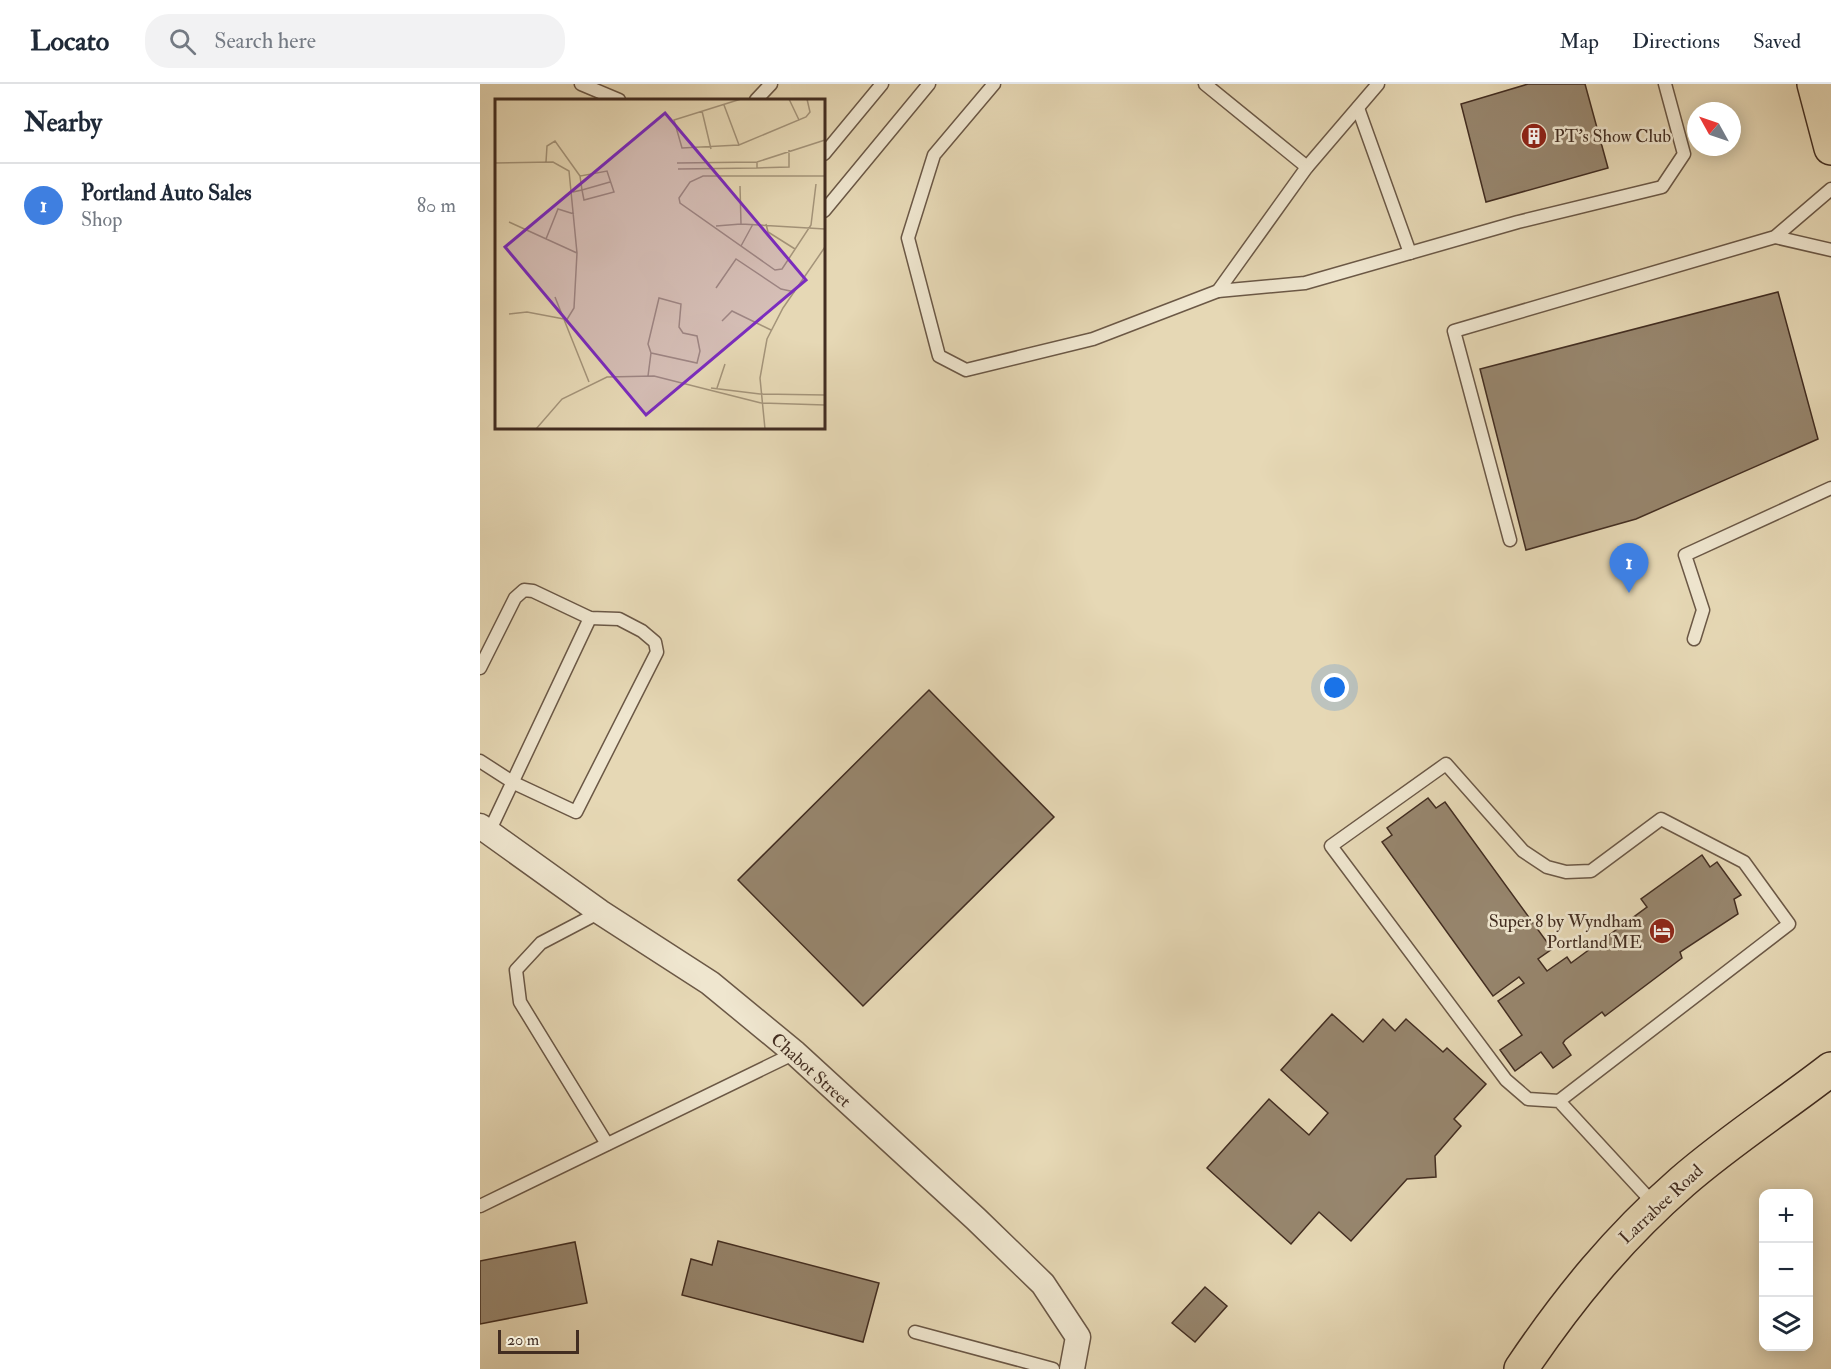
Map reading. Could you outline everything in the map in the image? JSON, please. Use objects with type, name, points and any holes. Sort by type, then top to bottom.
[{"type":"main road","points":[[1814,84],[1831,148]]},
{"type":"main road","name":"Larrabee Road","points":[[1521,1369],[1581,1285],[1656,1206],[1719,1151],[1831,1069]]},
{"type":"street","name":"Chabot Street","points":[[485,829],[600,912],[710,983],[795,1053],[976,1219],[1043,1284],[1078,1337],[1072,1369]]},
{"type":"lane","points":[[581,84],[617,99]]},
{"type":"lane","points":[[757,99],[771,84]]},
{"type":"lane","points":[[825,153],[882,84]]},
{"type":"lane","points":[[825,210],[929,84]]},
{"type":"lane","points":[[994,84],[934,155],[908,238],[939,356],[966,370],[1093,339],[1218,291],[1305,283],[1518,222],[1662,187],[1684,154],[1665,84]]},
{"type":"lane","points":[[1205,84],[1307,167]]},
{"type":"lane","points":[[1218,291],[1307,167],[1378,84]]},
{"type":"lane","points":[[1358,108],[1410,253]]},
{"type":"lane","points":[[1510,540],[1454,331],[1775,237],[1831,189]]},
{"type":"lane","points":[[1775,237],[1831,250]]},
{"type":"lane","points":[[1694,639],[1703,610],[1685,555],[1831,488]]},
{"type":"lane","points":[[480,668],[514,598],[524,590],[533,591],[590,618],[619,619],[642,631],[655,642],[657,652],[576,812],[514,783],[480,761]]},
{"type":"lane","points":[[485,829],[514,783],[590,618]]},
{"type":"lane","points":[[1559,1101],[1789,924],[1744,862],[1661,819],[1591,871],[1566,872],[1547,867],[1523,851],[1446,764],[1331,846],[1506,1080],[1528,1099],[1559,1101],[1656,1206]]},
{"type":"lane","points":[[600,912],[541,943],[516,970],[520,1002],[607,1144]]},
{"type":"lane","points":[[480,1206],[795,1053]]},
{"type":"lane","points":[[915,1332],[1053,1369]]},
{"type":"building","name":"PT's Show Club","points":[[1528,84],[1585,84],[1608,168],[1486,202],[1461,104]]},
{"type":"building","points":[[1778,292],[1818,439],[1636,519],[1526,550],[1480,369]]},
{"type":"building","points":[[929,690],[1054,817],[863,1006],[738,880]]},
{"type":"building","name":"Super 8 by Wyndham Portland ME","points":[[1428,798],[1436,808],[1445,802],[1552,949],[1538,959],[1547,971],[1567,957],[1571,963],[1647,907],[1641,899],[1702,855],[1710,867],[1717,862],[1741,895],[1734,899],[1738,914],[1680,952],[1682,958],[1605,1016],[1602,1012],[1565,1040],[1563,1043],[1571,1055],[1553,1068],[1541,1052],[1515,1071],[1500,1050],[1522,1035],[1498,1001],[1524,983],[1519,977],[1493,996],[1382,842],[1392,835],[1387,828]]},
{"type":"building","points":[[1332,1014],[1363,1042],[1383,1019],[1395,1031],[1406,1019],[1443,1052],[1447,1048],[1486,1084],[1454,1119],[1461,1126],[1435,1156],[1436,1177],[1407,1179],[1351,1241],[1319,1212],[1291,1244],[1207,1168],[1269,1099],[1309,1135],[1328,1113],[1281,1070]]},
{"type":"building","points":[[718,1241],[879,1283],[863,1342],[682,1295],[691,1259],[712,1265]]},
{"type":"building","points":[[575,1242],[587,1303],[480,1324],[480,1261]]},
{"type":"building","points":[[1205,1287],[1227,1306],[1195,1342],[1172,1323]]},
{"type":"place","name":"PT's Show Club","points":[[1534,136]]},
{"type":"place","name":"Portland Auto Sales","points":[[1629,593]]},
{"type":"place","name":"Super 8 by Wyndham Portland ME","points":[[1662,931]]}]
